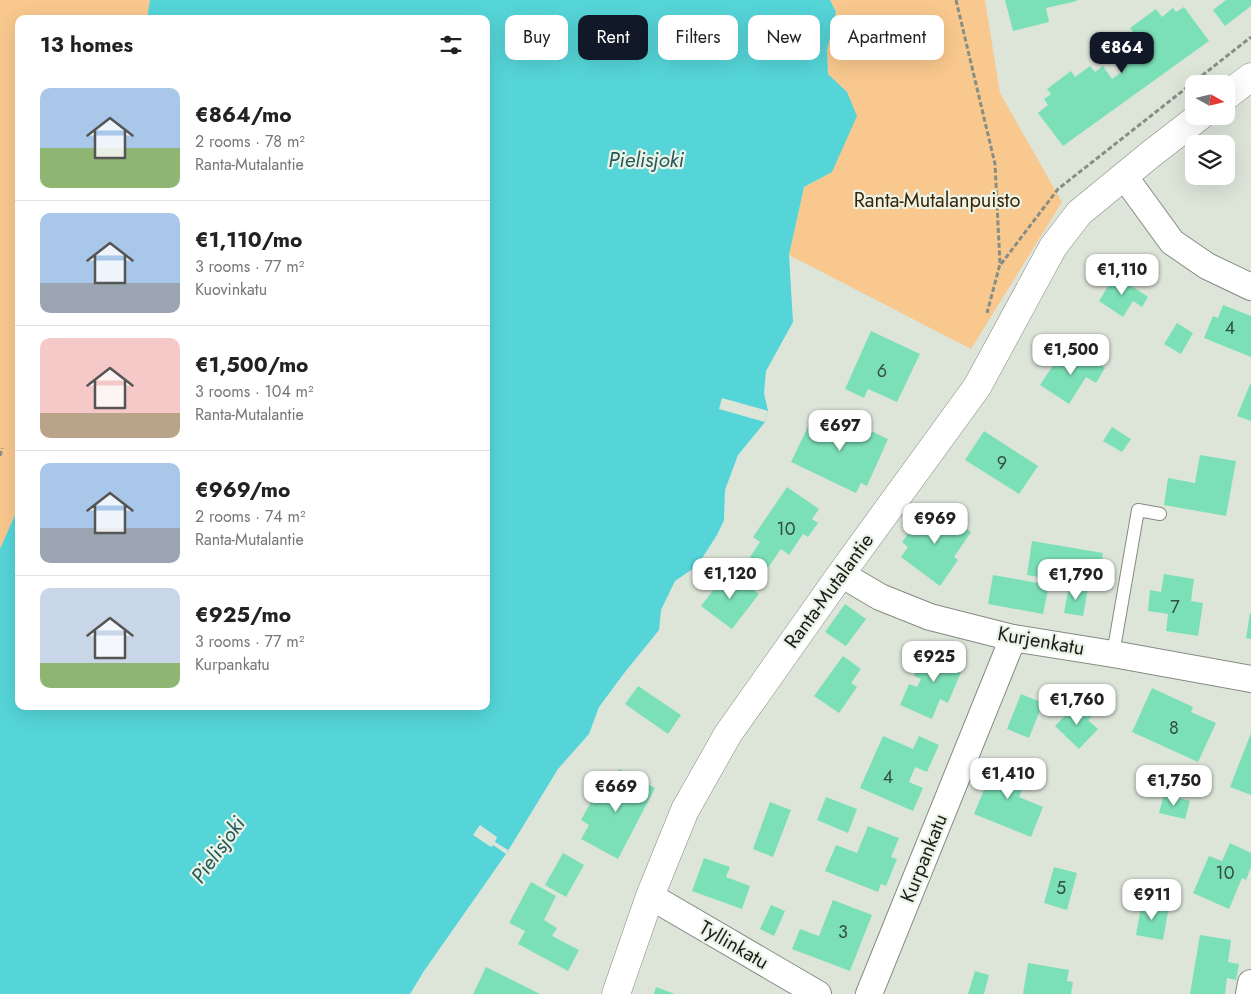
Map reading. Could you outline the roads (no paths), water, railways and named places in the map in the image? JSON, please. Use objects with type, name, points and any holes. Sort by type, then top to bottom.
[{"type":"street","points":[[1235,89],[1251,77]]},
{"type":"street","name":"Ranta-Mutalantie","points":[[616,994],[650,896],[685,810],[728,734],[841,574],[978,387],[1052,247],[1079,213],[1188,125]]},
{"type":"street","points":[[1124,176],[1172,242],[1207,266],[1251,286]]},
{"type":"street","name":"Kurjenkatu","points":[[841,574],[880,598],[930,617],[1013,638],[1251,679]]},
{"type":"street","name":"Kurpankatu","points":[[869,994],[1013,638]]},
{"type":"street","name":"Tyllinkatu","points":[[650,896],[818,994]]},
{"type":"street","points":[[1249,994],[1251,983]]},
{"type":"lane","points":[[1113,654],[1138,510],[1160,514]]},
{"type":"water","name":"Pielisjoki","points":[[150,0],[830,0],[836,12],[835,15],[830,15],[830,37],[827,50],[828,74],[847,92],[857,116],[832,172],[804,187],[789,255],[793,322],[766,371],[764,393],[768,411],[765,422],[738,455],[725,490],[724,520],[717,535],[697,566],[675,581],[661,610],[659,630],[599,707],[589,734],[558,769],[506,854],[410,994],[0,994],[0,549],[15,515],[15,710],[490,710],[490,15],[148,15]]},
{"type":"park label","name":"Ranta-Mutalanpuisto","points":[[937,200]]}]
